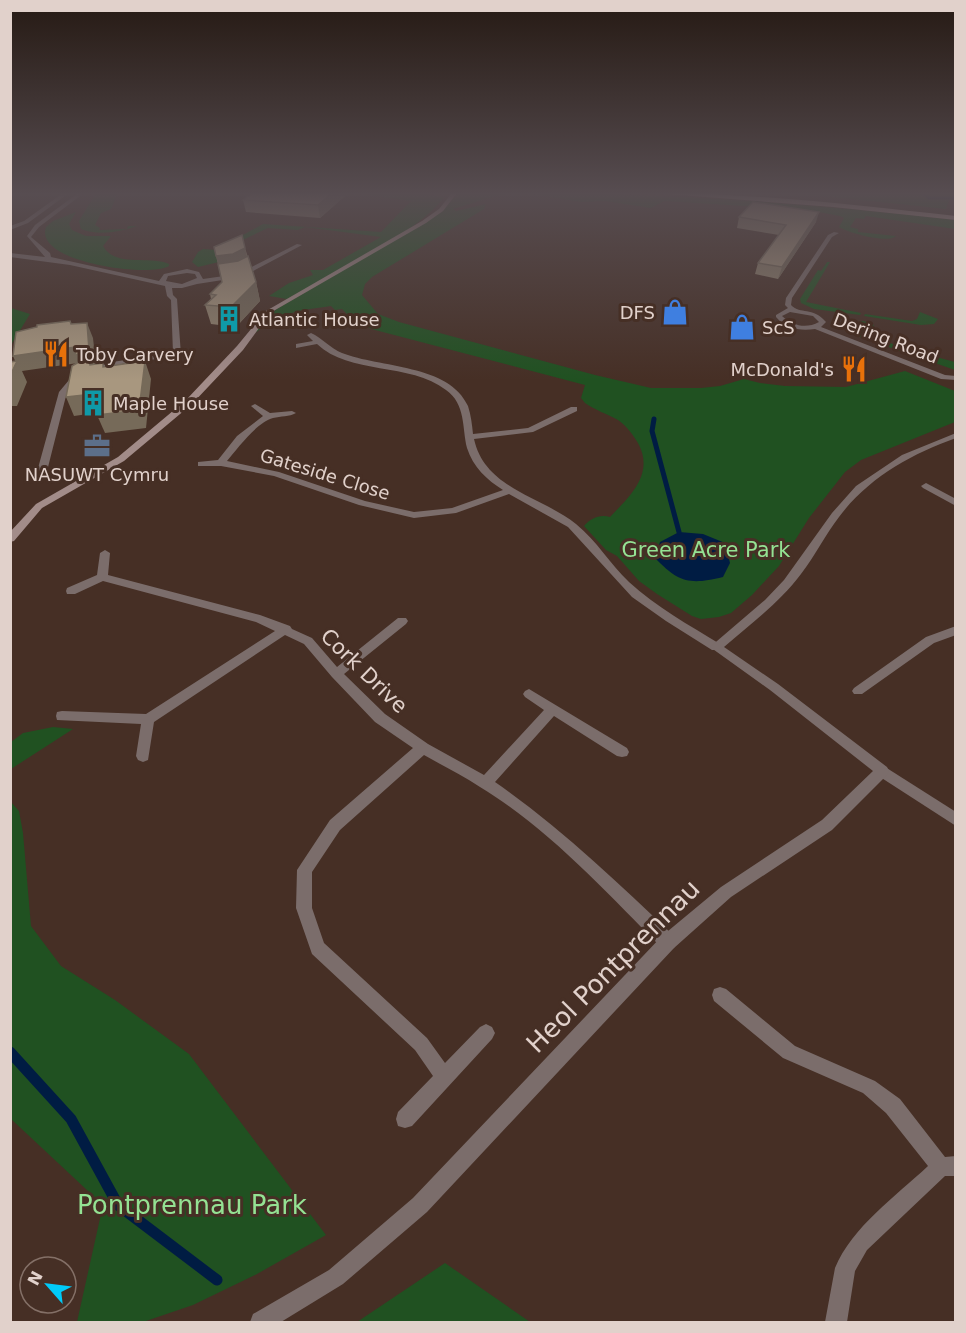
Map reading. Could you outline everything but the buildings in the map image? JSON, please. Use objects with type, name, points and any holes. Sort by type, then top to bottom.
[{"type":"main road","points":[[10,539],[39,506],[121,459],[189,402],[240,348],[268,312],[367,255]]},
{"type":"street","points":[[31,255],[48,257],[168,285],[240,276],[278,255]]},
{"type":"street","name":"Dering Road","points":[[792,309],[788,305],[789,298],[817,255]]},
{"type":"street","points":[[123,275],[248,272]]},
{"type":"street","points":[[174,299],[201,277],[197,273]]},
{"type":"street","points":[[40,479],[63,392],[71,382],[111,365],[177,359],[174,299],[170,296],[168,285],[162,280],[171,274]]},
{"type":"street","name":"Dering Road","points":[[816,327],[824,322],[820,316],[792,309],[779,313],[779,319],[795,326],[816,327],[944,377],[956,385]]},
{"type":"street","points":[[299,346],[314,339],[345,356],[410,370],[440,383],[464,403],[469,437],[477,463],[508,491],[568,523],[586,539],[636,594],[774,687],[882,771],[956,820]]},
{"type":"street","name":"Dering Road","points":[[944,377],[956,378]]},
{"type":"street","points":[[255,406],[268,416]]},
{"type":"street","points":[[469,437],[530,430],[574,409]]},
{"type":"street","name":"Gateside Close","points":[[292,413],[268,416],[240,438],[220,463],[276,474],[362,503],[414,515],[453,511],[508,491]]},
{"type":"street","points":[[716,647],[775,597],[796,573],[837,514],[867,482],[914,452],[956,435]]},
{"type":"street","points":[[201,464],[220,463]]},
{"type":"street","points":[[926,486],[956,503]]},
{"type":"street","points":[[71,591],[102,577],[105,553]]},
{"type":"street","name":"Cork Drive","points":[[102,577],[260,619],[308,641],[336,674],[380,718],[423,748],[486,783],[559,837],[668,942]]},
{"type":"street","points":[[336,674],[402,621]]},
{"type":"street","points":[[62,716],[148,719],[286,629]]},
{"type":"street","points":[[858,691],[930,640],[956,630]]},
{"type":"street","points":[[529,694],[622,752]]},
{"type":"street","points":[[486,783],[552,710]]},
{"type":"street","points":[[143,756],[148,719]]},
{"type":"street","points":[[423,748],[334,825],[305,870],[304,908],[318,948],[421,1044],[444,1077]]},
{"type":"street","name":"Heol Pontprennau","points":[[261,1323],[336,1277],[420,1205],[668,942],[726,892],[827,825],[882,771]]},
{"type":"street","points":[[720,995],[789,1052],[870,1087],[892,1106],[948,1166],[860,1243],[845,1268],[836,1323]]},
{"type":"street","points":[[405,1119],[486,1033]]},
{"type":"green space","points":[[68,255],[113,255],[124,259],[161,262],[169,266],[139,270],[95,264]]},
{"type":"green space","points":[[196,255],[226,255],[223,261],[198,267],[192,262]]},
{"type":"green space","points":[[349,255],[368,255],[287,299],[269,296],[289,283],[313,275],[310,270],[323,270]]},
{"type":"green space","name":"Green Acre Park","points":[[369,255],[408,255],[372,277],[365,284],[362,295],[378,314],[399,322],[651,388],[701,388],[720,386],[744,379],[785,386],[846,387],[905,371],[955,391],[955,422],[861,460],[845,472],[809,518],[779,566],[752,595],[731,613],[701,619],[692,616],[639,581],[617,556],[606,550],[584,526],[596,517],[610,517],[625,502],[637,485],[643,466],[643,456],[639,445],[627,428],[618,420],[585,403],[581,398],[585,385],[375,330],[355,322],[342,309],[335,310],[331,306],[291,313],[274,320],[255,333],[269,315]]},
{"type":"green space","points":[[827,262],[830,262],[806,302],[861,313],[860,315],[814,309],[801,303],[800,299],[818,270],[821,271]]},
{"type":"green space","points":[[11,308],[30,314],[11,345]]},
{"type":"green space","points":[[920,312],[938,319],[934,324],[921,325],[864,316],[865,314],[912,321],[917,319]]},
{"type":"green space","points":[[863,321],[873,324],[874,327],[869,332],[872,336],[906,349],[955,362],[955,370],[857,336],[844,328],[844,325]]},
{"type":"green space","points":[[53,727],[73,729],[11,769],[11,742],[23,733]]},
{"type":"green space","name":"Pontprennau Park","points":[[10,801],[19,811],[23,833],[31,926],[61,966],[115,1000],[189,1054],[326,1235],[257,1274],[193,1305],[143,1322],[77,1322],[103,1205],[11,1119]]},
{"type":"green space","points":[[445,1263],[530,1322],[357,1322]]},
{"type":"water","points":[[679,532],[703,534],[725,543],[730,563],[723,577],[702,581],[686,580],[671,573],[655,558],[660,542]]},
{"type":"waterway","points":[[654,419],[652,431],[679,532]]},
{"type":"waterway","points":[[10,1052],[71,1119],[118,1205],[217,1280]]},
{"type":"place","name":"DFS","points":[[675,312]]},
{"type":"place","name":"Atlantic House","points":[[229,319]]},
{"type":"place","name":"ScS","points":[[742,327]]},
{"type":"place","name":"Toby Carvery","points":[[56,354]]},
{"type":"place","name":"McDonald's","points":[[854,369]]},
{"type":"place","name":"Maple House","points":[[93,403]]},
{"type":"place","name":"NASUWT Cymru","points":[[97,446]]}]
